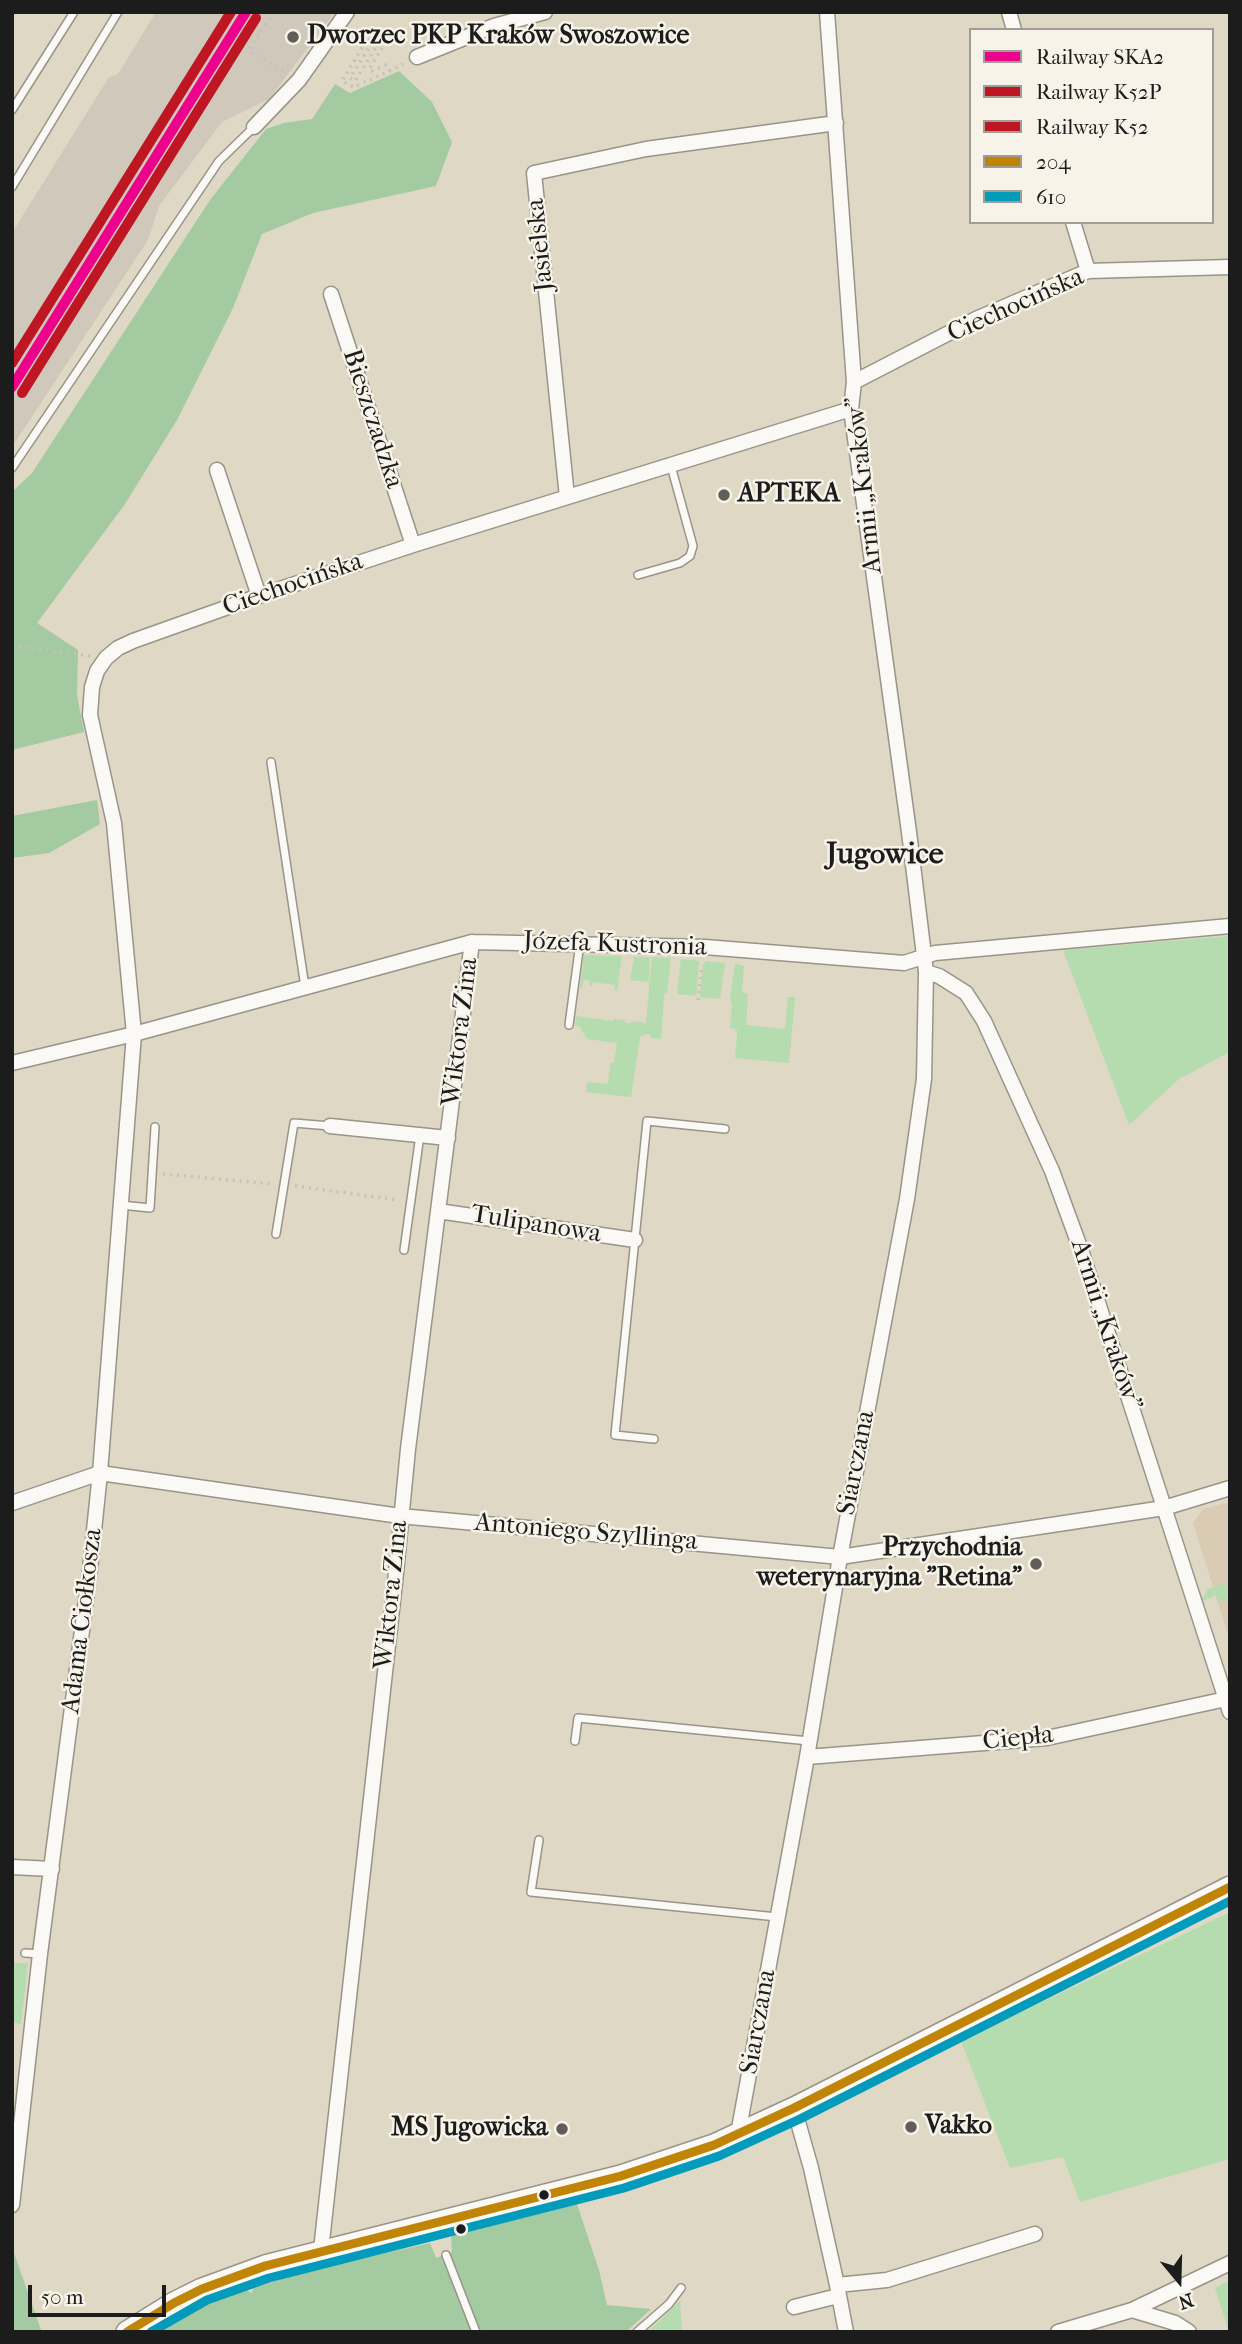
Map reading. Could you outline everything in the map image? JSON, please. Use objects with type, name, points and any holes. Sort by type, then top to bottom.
[{"type":"street","points":[[254,127],[299,80],[347,12]]},
{"type":"street","points":[[417,57],[494,26],[545,12]]},
{"type":"street","name":"Armii „Kraków”","points":[[827,12],[853,382],[851,409],[909,832],[923,957]]},
{"type":"street","name":"Jasielska","points":[[567,497],[534,173],[646,149],[836,123]]},
{"type":"street","points":[[1074,224],[1088,271]]},
{"type":"street","name":"Ciechocińska","points":[[853,382],[976,319],[1088,271],[1230,267]]},
{"type":"street","name":"Bieszczadzka","points":[[331,294],[414,545]]},
{"type":"street","name":"Ciechocińska","points":[[106,658],[133,641],[259,596],[851,409]]},
{"type":"street","points":[[217,470],[259,596]]},
{"type":"street","points":[[106,658],[97,671],[92,687],[90,715],[114,823],[134,1034]]},
{"type":"street","name":"Józefa Kustronia","points":[[12,1063],[134,1034],[472,942],[705,947],[904,964],[934,953],[1230,926]]},
{"type":"street","name":"Wiktora Zina","points":[[321,2250],[396,1573],[400,1516],[472,942]]},
{"type":"street","name":"Siarczana","points":[[738,2134],[810,1741],[840,1557],[907,1199],[924,1079],[926,972],[923,957]]},
{"type":"street","name":"Armii „Kraków”","points":[[926,972],[939,975],[966,993],[984,1021],[1052,1171],[1081,1250],[1228,1706]]},
{"type":"street","name":"Adama Ciołkosza","points":[[12,2205],[40,1954],[100,1473],[134,1034]]},
{"type":"street","points":[[330,1126],[448,1138]]},
{"type":"street","name":"Tulipanowa","points":[[438,1211],[635,1240]]},
{"type":"street","name":"Antoniego Szyllinga","points":[[12,1503],[100,1473],[400,1516],[840,1557],[1164,1508],[1230,1488]]},
{"type":"street","name":"Ciepła","points":[[807,1757],[1046,1738],[1228,1706]]},
{"type":"street","points":[[12,1867],[52,1869]]},
{"type":"street","points":[[127,2332],[202,2289],[265,2266],[621,2176],[683,2156],[738,2134],[1230,1887]]},
{"type":"street","points":[[794,2108],[811,2168],[846,2332]]},
{"type":"street","points":[[794,2307],[837,2290],[887,2280],[1035,2234]]},
{"type":"street","points":[[1058,2332],[1132,2310],[1230,2263]]},
{"type":"street","points":[[1132,2310],[1175,2323],[1189,2332]]},
{"type":"lane","points":[[12,110],[74,12]]},
{"type":"lane","points":[[12,187],[118,12]]},
{"type":"lane","points":[[12,468],[219,161],[254,127]]},
{"type":"lane","points":[[638,575],[680,563],[690,556],[693,546],[671,465]]},
{"type":"lane","points":[[271,762],[306,988]]},
{"type":"lane","points":[[569,1025],[580,943]]},
{"type":"lane","points":[[654,1439],[615,1435],[647,1121],[725,1129]]},
{"type":"lane","points":[[276,1234],[294,1123],[330,1126]]},
{"type":"lane","points":[[121,1205],[150,1208],[156,1127]]},
{"type":"lane","points":[[404,1250],[419,1135]]},
{"type":"lane","points":[[575,1741],[578,1718],[810,1741]]},
{"type":"lane","points":[[539,1840],[531,1892],[778,1917]]},
{"type":"lane","points":[[24,1953],[40,1954]]},
{"type":"lane","points":[[446,2255],[476,2332]]},
{"type":"lane","points":[[637,2332],[670,2304],[681,2288]]},
{"type":"path","points":[[260,33],[254,28],[264,12]]},
{"type":"path","points":[[274,12],[249,50],[299,80]]},
{"type":"path","points":[[356,83],[350,78],[373,41],[368,38],[342,81],[354,88],[356,83],[378,44],[383,47],[369,69],[372,71],[386,65],[390,71],[356,83]]},
{"type":"path","points":[[12,648],[18,646],[106,658]]},
{"type":"path","points":[[698,1000],[702,965]]},
{"type":"shaded area","points":[[156,12],[335,12],[269,99],[222,122],[159,206],[148,240],[12,447],[12,233],[109,77],[118,74]]},
{"type":"shaded area","points":[[1230,1502],[1230,1641],[1193,1523],[1203,1509]]},
{"type":"green space","points":[[399,71],[432,102],[452,142],[436,186],[313,213],[262,234],[233,308],[177,420],[125,504],[37,623],[78,650],[77,695],[84,732],[12,750],[12,492],[32,473],[210,200],[266,129],[312,119],[335,84],[350,93]]},
{"type":"green space","points":[[97,800],[100,824],[49,853],[12,858],[12,816]]},
{"type":"green space","points":[[1230,936],[1230,1052],[1179,1079],[1129,1125],[1063,950]]},
{"type":"green space","points":[[584,955],[622,956],[617,991],[615,985],[593,982],[592,986],[589,986],[590,980],[584,980],[580,988]]},
{"type":"green space","points":[[634,957],[650,957],[649,982],[630,980]]},
{"type":"green space","points":[[652,957],[671,958],[667,994],[665,993],[664,997],[661,1039],[651,1038],[651,1035],[646,1034],[640,1037],[631,1097],[586,1092],[587,1082],[608,1084],[610,1063],[614,1063],[617,1043],[587,1039],[579,1026],[575,1026],[576,1016],[646,1023]]},
{"type":"green space","points":[[681,959],[699,961],[696,996],[677,994]]},
{"type":"green space","points":[[706,961],[725,963],[720,999],[700,997],[703,965]]},
{"type":"green space","points":[[735,964],[744,966],[742,992],[748,994],[746,1025],[785,1029],[788,997],[795,997],[789,1063],[735,1058],[738,1025],[736,1034],[735,1029],[730,1028],[730,1000]]},
{"type":"green space","points":[[1223,1584],[1229,1587],[1230,1599],[1218,1602],[1214,1589],[1215,1596],[1201,1601],[1208,1589]]},
{"type":"green space","points":[[1230,1912],[1230,2159],[1080,2202],[1063,2157],[1010,2168],[961,2041]]},
{"type":"green space","points":[[12,1963],[28,1963],[21,2024],[12,2022]]},
{"type":"green space","points":[[576,2201],[599,2270],[607,2305],[651,2309],[626,2332],[154,2332],[204,2304],[245,2288],[251,2293],[254,2288],[304,2272],[430,2243],[436,2258],[452,2252],[451,2234]]},
{"type":"green space","points":[[12,2247],[41,2330],[12,2332]]},
{"type":"green space","points":[[1230,2280],[1230,2332],[1229,2332],[1215,2288]]},
{"type":"green space","points":[[680,2301],[682,2332],[652,2332],[650,2330]]},
{"type":"rail line","name":"K52","points":[[12,363],[231,12]]},
{"type":"rail line","name":"SKA2","points":[[12,387],[246,12]]},
{"type":"rail line","name":"K52P","points":[[22,393],[256,18]]},
{"type":"transit line","name":"204","points":[[127,2332],[202,2289],[265,2266],[621,2176],[714,2145],[794,2108],[1230,1887]]},
{"type":"transit line","name":"610","points":[[151,2332],[207,2300],[269,2278],[624,2188],[719,2156],[800,2119],[1230,1901]]},
{"type":"place","name":"Dworzec PKP Kraków Swoszowice","points":[[293,37]]},
{"type":"place","name":"APTEKA","points":[[724,495]]},
{"type":"place","name":"Przychodnia weterynaryjna \"Retina\"","points":[[1036,1564]]},
{"type":"place","name":"Vakko","points":[[911,2127]]},
{"type":"place","name":"MS Jugowicka","points":[[562,2129]]},
{"type":"district","name":"Jugowice","points":[[885,856]]}]
